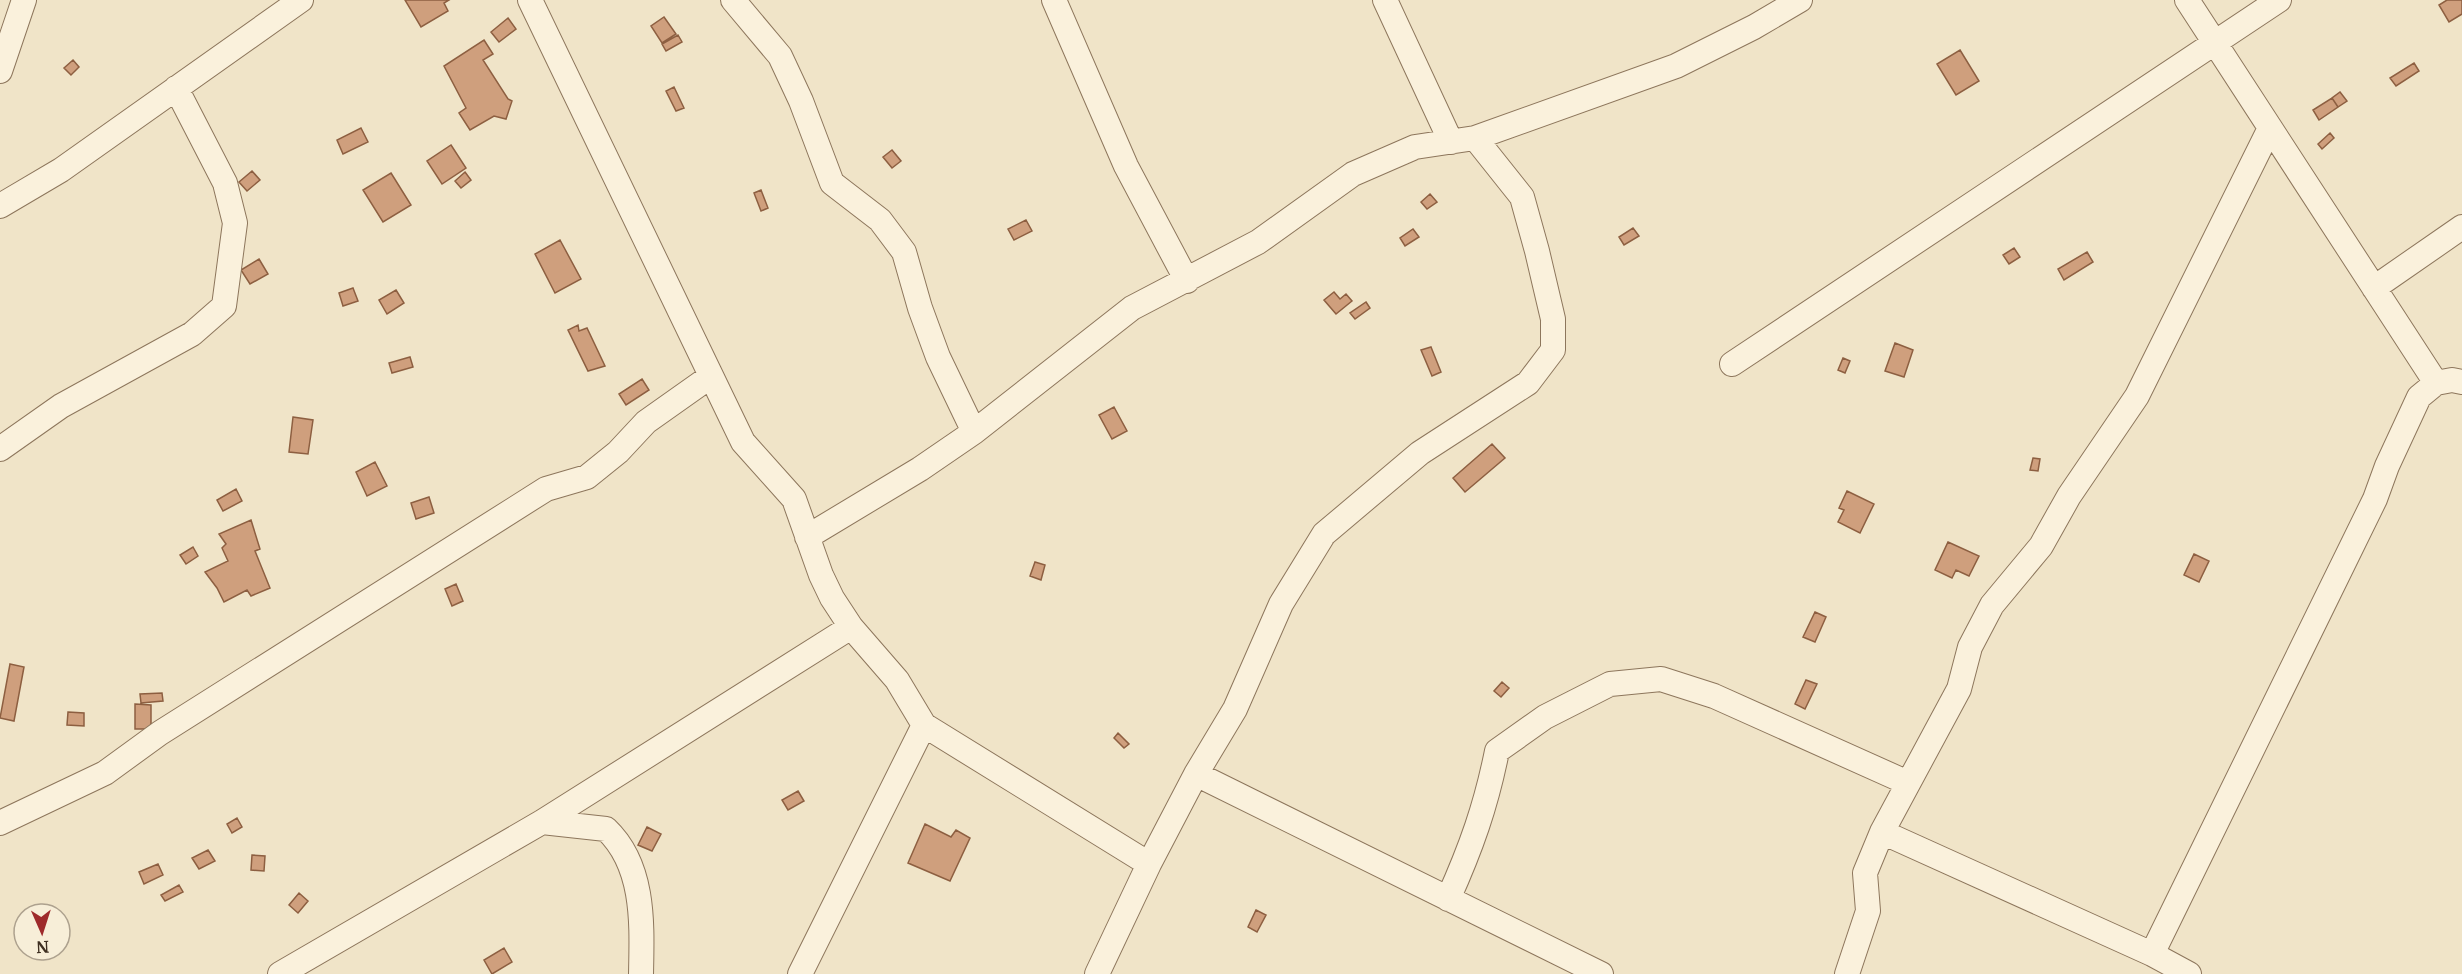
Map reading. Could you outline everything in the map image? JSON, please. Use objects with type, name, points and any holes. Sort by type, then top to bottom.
[{"type":"street","points":[[1,66],[24,0]]},
{"type":"street","points":[[0,206],[61,170],[301,0]]},
{"type":"street","points":[[530,0],[743,442],[794,499],[821,575],[832,598],[851,627],[897,680],[924,725],[1149,864]]},
{"type":"street","points":[[733,0],[780,56],[801,101],[832,183],[880,220],[904,252],[920,308],[938,357],[974,432]]},
{"type":"street","points":[[1054,0],[1126,166],[1187,281]]},
{"type":"street","points":[[1385,0],[1451,142]]},
{"type":"street","points":[[807,537],[920,469],[974,432],[1132,308],[1258,242],[1353,174],[1415,147],[1475,138],[1676,66],[1754,27],[1800,0]]},
{"type":"street","points":[[2187,0],[2436,383]]},
{"type":"street","points":[[1732,364],[2279,0]]},
{"type":"street","points":[[0,449],[62,406],[192,334],[224,306],[236,223],[225,183],[176,88]]},
{"type":"street","points":[[1847,974],[1868,911],[1865,873],[1882,832],[1959,689],[1970,647],[1992,605],[2041,546],[2069,496],[2137,396],[2270,128]]},
{"type":"street","points":[[1097,974],[1149,864],[1196,774],[1235,709],[1281,604],[1324,534],[1420,453],[1528,383],[1553,350],[1552,319],[1522,197],[1475,138]]},
{"type":"street","points":[[2374,288],[2462,227]]},
{"type":"street","points":[[0,823],[105,772],[160,733],[546,489],[587,477],[618,452],[646,422],[711,376]]},
{"type":"street","points":[[2152,954],[2375,499],[2387,466],[2419,397],[2436,383],[2452,380],[2462,382]]},
{"type":"street","points":[[280,974],[542,822],[851,627]]},
{"type":"street","points":[[1448,898],[1471,849],[1488,795],[1497,751],[1545,717],[1610,684],[1661,679],[1714,696],[1908,783]]},
{"type":"street","points":[[809,971],[924,725]]},
{"type":"street","points":[[1196,774],[1601,974]]},
{"type":"street","points":[[542,822],[606,829],[624,849],[639,894],[641,974]]},
{"type":"street","points":[[1882,832],[2152,954],[2188,974]]},
{"type":"building","points":[[405,0],[449,0],[444,3],[448,11],[421,27]]},
{"type":"building","points":[[2447,0],[2462,0],[2462,14],[2449,22],[2439,5]]},
{"type":"building","points":[[664,17],[676,34],[662,43],[651,26]]},
{"type":"building","points":[[508,18],[516,29],[499,42],[491,32]]},
{"type":"building","points":[[678,35],[682,42],[666,51],[662,44]]},
{"type":"building","points":[[484,40],[493,54],[483,60],[508,99],[512,101],[506,119],[494,116],[470,130],[459,113],[466,108],[444,66]]},
{"type":"building","points":[[1960,50],[1979,81],[1956,95],[1937,64]]},
{"type":"building","points":[[73,60],[79,67],[71,75],[64,68]]},
{"type":"building","points":[[2414,63],[2419,71],[2396,86],[2390,78]]},
{"type":"building","points":[[674,87],[684,108],[676,111],[666,91]]},
{"type":"building","points":[[2340,92],[2347,101],[2338,107],[2332,98]]},
{"type":"building","points":[[2332,98],[2338,107],[2319,120],[2313,110]]},
{"type":"building","points":[[361,128],[368,142],[343,154],[337,140]]},
{"type":"building","points":[[2330,133],[2334,138],[2322,149],[2318,144]]},
{"type":"building","points":[[451,145],[466,168],[442,184],[427,161]]},
{"type":"building","points":[[892,150],[901,161],[892,168],[883,157]]},
{"type":"building","points":[[252,171],[260,180],[247,191],[239,182]]},
{"type":"building","points":[[465,172],[471,180],[461,188],[455,181]]},
{"type":"building","points":[[391,173],[411,205],[383,222],[363,190]]},
{"type":"building","points":[[761,190],[768,208],[761,211],[754,193]]},
{"type":"building","points":[[1430,194],[1437,202],[1427,209],[1421,202]]},
{"type":"building","points":[[1026,220],[1032,231],[1014,240],[1008,229]]},
{"type":"building","points":[[1633,228],[1639,236],[1624,245],[1619,237]]},
{"type":"building","points":[[1413,229],[1419,237],[1405,246],[1400,238]]},
{"type":"building","points":[[560,240],[581,279],[555,293],[535,254]]},
{"type":"building","points":[[2014,248],[2020,257],[2009,264],[2003,255]]},
{"type":"building","points":[[2087,252],[2093,262],[2064,280],[2058,269]]},
{"type":"building","points":[[259,259],[268,274],[250,284],[241,270]]},
{"type":"building","points":[[353,288],[358,301],[343,306],[339,293]]},
{"type":"building","points":[[396,290],[404,303],[387,314],[379,300]]},
{"type":"building","points":[[1334,292],[1340,299],[1346,294],[1352,301],[1336,314],[1324,300]]},
{"type":"building","points":[[1366,302],[1370,308],[1355,319],[1350,313]]},
{"type":"building","points":[[578,325],[579,331],[587,328],[605,366],[588,371],[568,330]]},
{"type":"building","points":[[1895,343],[1913,350],[1904,377],[1885,371]]},
{"type":"building","points":[[1431,347],[1441,372],[1432,376],[1421,350]]},
{"type":"building","points":[[410,357],[413,367],[392,373],[389,363]]},
{"type":"building","points":[[1843,358],[1850,361],[1845,373],[1838,370]]},
{"type":"building","points":[[642,379],[649,390],[626,405],[619,394]]},
{"type":"building","points":[[1114,407],[1127,431],[1112,439],[1099,415]]},
{"type":"building","points":[[293,417],[313,420],[308,454],[289,452]]},
{"type":"building","points":[[1492,444],[1505,458],[1465,492],[1453,478]]},
{"type":"building","points":[[2033,458],[2040,459],[2038,471],[2030,470]]},
{"type":"building","points":[[375,462],[387,486],[367,496],[356,472]]},
{"type":"building","points":[[236,489],[242,501],[223,511],[217,500]]},
{"type":"building","points":[[1847,491],[1874,504],[1860,533],[1838,522],[1844,510],[1839,508]]},
{"type":"building","points":[[429,497],[434,513],[416,519],[411,503]]},
{"type":"building","points":[[251,520],[260,549],[255,551],[270,588],[251,596],[247,590],[224,602],[205,572],[228,561],[222,548],[226,544],[219,534]]},
{"type":"building","points":[[1948,542],[1979,556],[1969,576],[1956,570],[1952,578],[1935,570]]},
{"type":"building","points":[[193,547],[198,556],[186,564],[180,555]]},
{"type":"building","points":[[2194,554],[2209,561],[2199,582],[2184,575]]},
{"type":"building","points":[[1035,562],[1045,565],[1041,580],[1030,576]]},
{"type":"building","points":[[456,584],[463,601],[452,606],[445,589]]},
{"type":"building","points":[[1815,612],[1826,617],[1815,642],[1803,637]]},
{"type":"building","points":[[10,664],[24,667],[14,721],[0,718]]},
{"type":"building","points":[[1806,680],[1817,684],[1805,709],[1795,704]]},
{"type":"building","points":[[1502,682],[1509,688],[1501,697],[1494,691]]},
{"type":"building","points":[[162,693],[163,701],[141,703],[140,694]]},
{"type":"building","points":[[135,704],[151,705],[151,729],[135,729]]},
{"type":"building","points":[[68,712],[84,713],[84,726],[67,725]]},
{"type":"building","points":[[1118,733],[1129,744],[1124,748],[1114,738]]},
{"type":"building","points":[[798,791],[804,801],[788,810],[782,800]]},
{"type":"building","points":[[237,818],[242,827],[232,833],[227,824]]},
{"type":"building","points":[[925,824],[951,837],[956,830],[970,838],[950,881],[908,863]]},
{"type":"building","points":[[647,827],[661,834],[652,851],[638,845]]},
{"type":"building","points":[[208,850],[215,861],[199,869],[192,858]]},
{"type":"building","points":[[252,855],[265,856],[264,871],[251,870]]},
{"type":"building","points":[[158,864],[163,875],[144,884],[139,872]]},
{"type":"building","points":[[179,885],[183,892],[165,901],[161,895]]},
{"type":"building","points":[[299,893],[308,901],[298,913],[289,905]]},
{"type":"building","points":[[1256,910],[1266,915],[1257,932],[1248,927]]},
{"type":"building","points":[[504,948],[512,962],[492,974],[484,960]]}]
